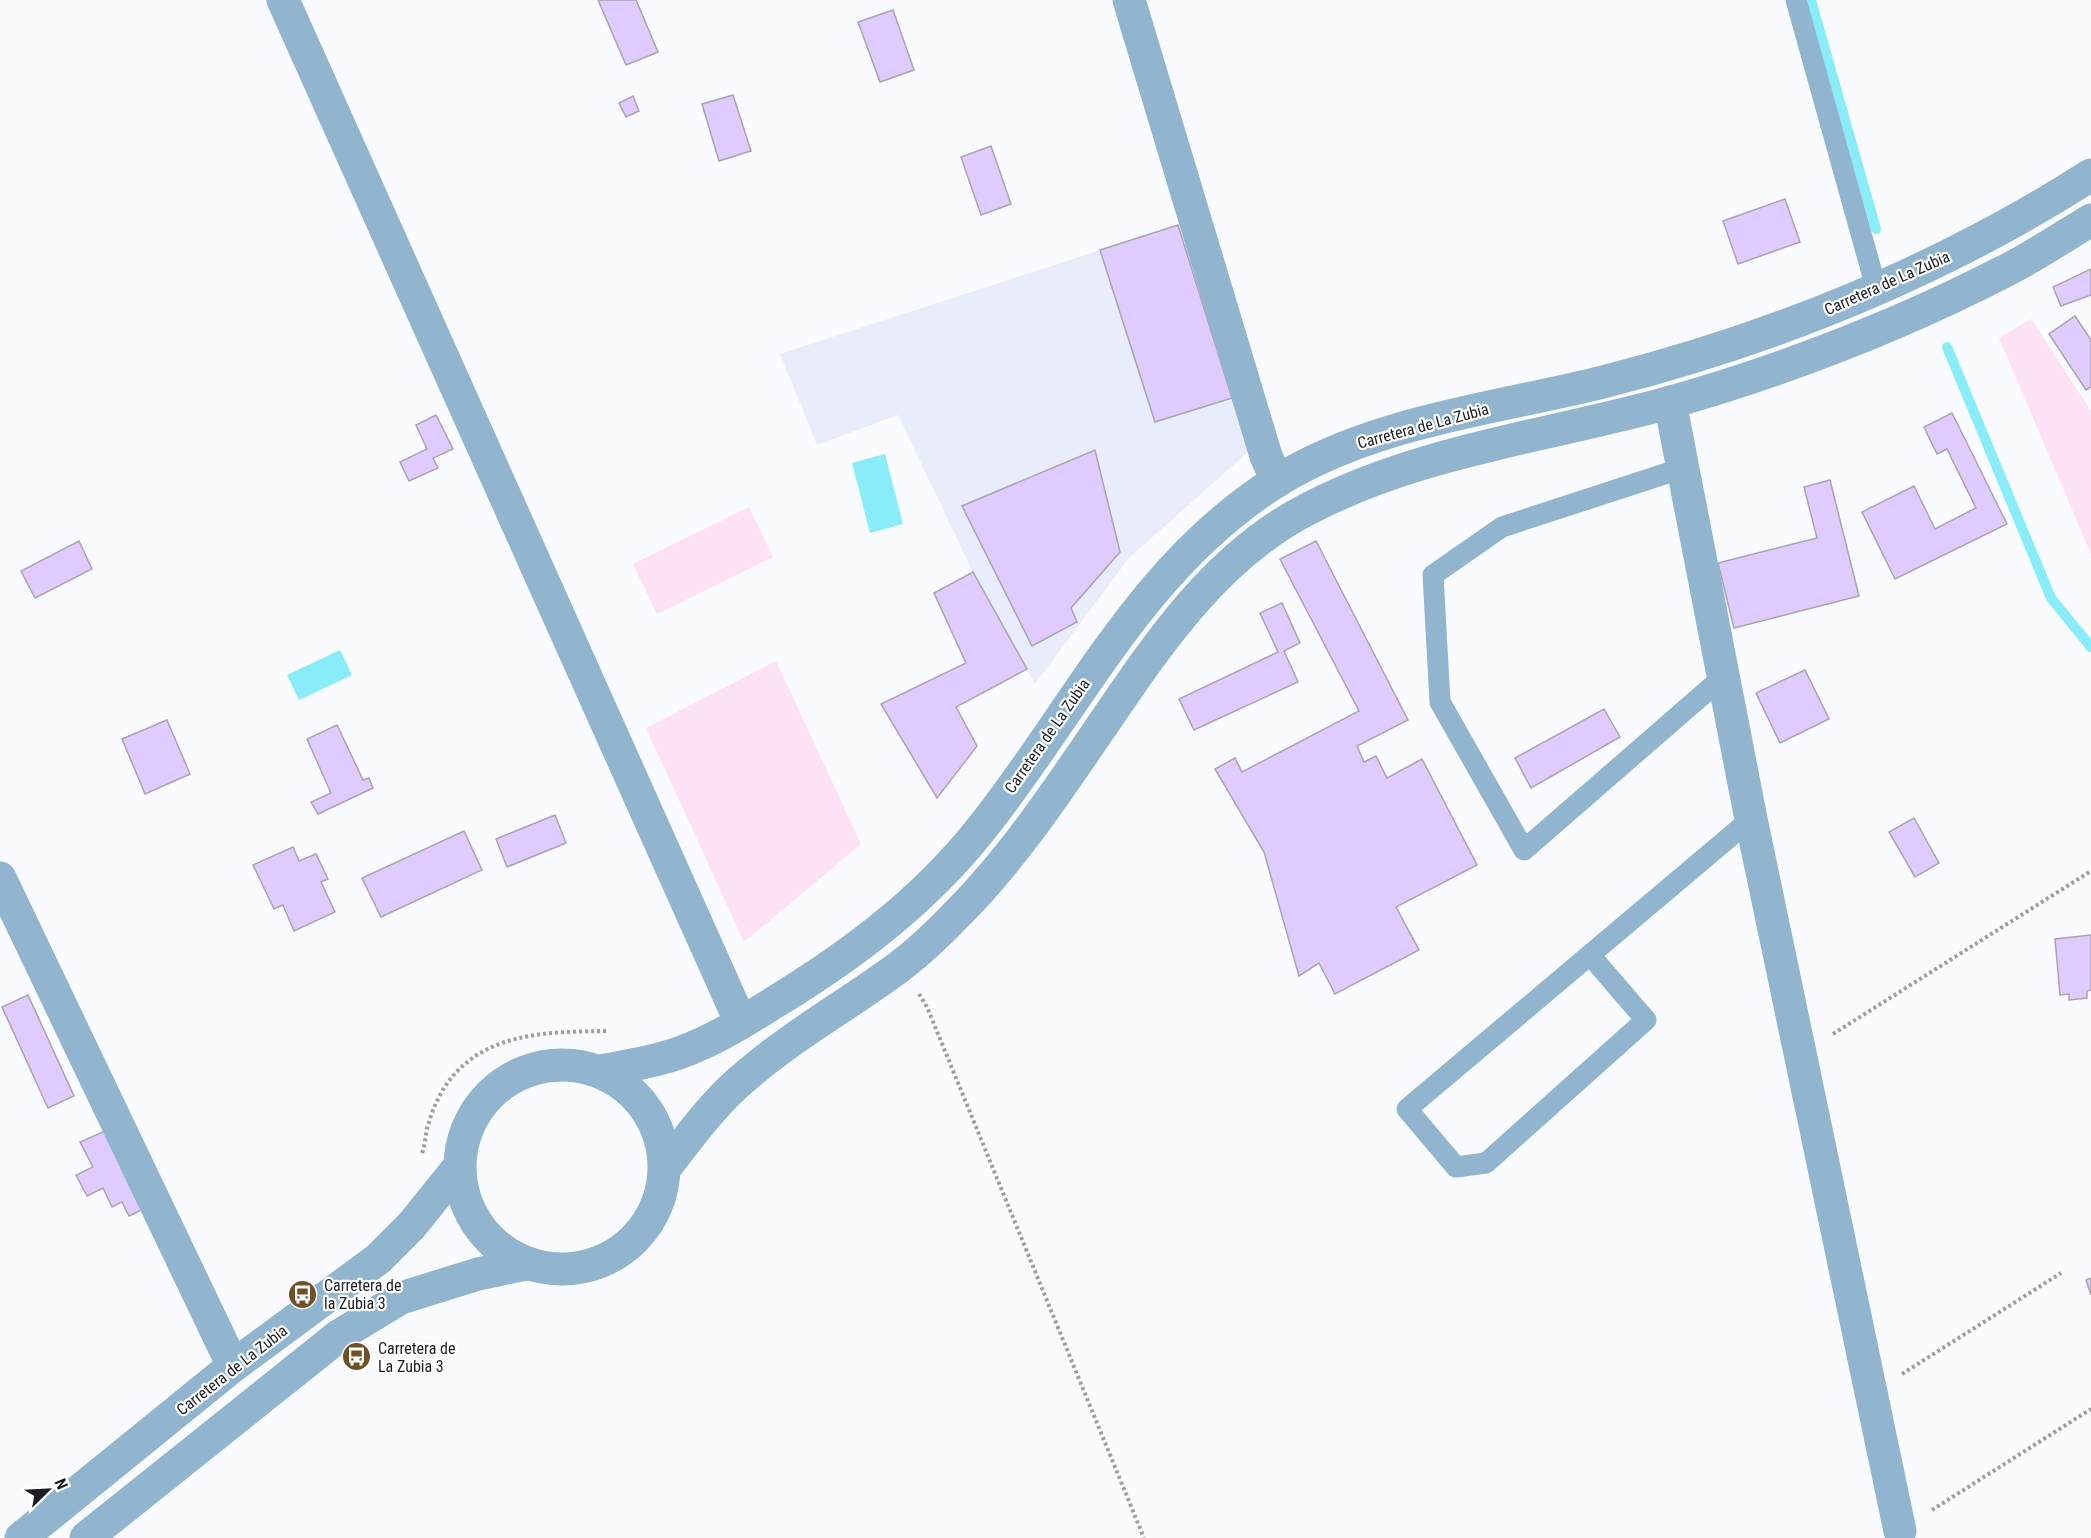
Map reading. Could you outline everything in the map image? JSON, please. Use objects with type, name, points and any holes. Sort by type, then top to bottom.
[{"type":"street","points":[[282,0],[741,1023]]},
{"type":"street","points":[[1129,0],[1266,456],[1277,481]]},
{"type":"street","name":"Carretera de La Zubia","points":[[600,1071],[682,1052],[741,1023],[847,957],[916,899],[980,830],[1149,595],[1187,551],[1236,510],[1277,481],[1352,445],[1407,428],[1606,381],[1713,350],[1877,291],[1992,233],[2091,175]]},
{"type":"street","points":[[665,1168],[703,1120],[743,1078],[799,1033],[901,965],[959,912],[1007,858],[1078,762],[1157,644],[1204,591],[1254,544],[1294,517],[1365,484],[1432,461],[1670,402],[1781,366],[1896,322],[2009,269],[2091,220]]},
{"type":"street","points":[[1670,402],[1751,819],[1900,1531]]},
{"type":"street","points":[[0,878],[233,1366]]},
{"type":"street","points":[[567,1064],[600,1071],[626,1088],[647,1110],[660,1137],[665,1168],[659,1200],[644,1230],[621,1252],[591,1267],[558,1271],[526,1264],[499,1249],[477,1226],[464,1198],[459,1168],[464,1134],[480,1105],[504,1082],[534,1068],[567,1064]]},
{"type":"street","name":"Carretera de La Zubia","points":[[21,1538],[233,1366],[378,1259],[412,1226],[459,1168]]},
{"type":"street","points":[[86,1538],[340,1335],[401,1298],[478,1274],[526,1264]]},
{"type":"lane","points":[[1796,0],[1877,291]]},
{"type":"lane","points":[[1683,468],[1502,527],[1433,575],[1440,702],[1524,850],[1724,677]]},
{"type":"lane","points":[[1590,955],[1646,1020],[1486,1163],[1456,1167],[1407,1109],[1751,819]]},
{"type":"path","points":[[1800,1054],[2091,871]]},
{"type":"path","points":[[901,965],[927,1007],[1144,1538]]},
{"type":"path","points":[[1871,1394],[2061,1273]]},
{"type":"path","points":[[1900,1531],[2091,1409]]},
{"type":"shaded area","points":[[1178,225],[1249,451],[1129,558],[1035,684],[973,572],[898,415],[817,445],[780,354]]},
{"type":"shaded area","points":[[2031,319],[2091,411],[2091,554],[1999,338]]},
{"type":"shaded area","points":[[749,507],[773,557],[657,614],[633,564]]},
{"type":"shaded area","points":[[776,661],[861,844],[744,942],[646,728]]},
{"type":"water","points":[[885,454],[903,524],[870,533],[852,463]]},
{"type":"water","points":[[340,650],[352,675],[299,700],[287,675]]},
{"type":"building","points":[[598,0],[636,0],[658,52],[626,65]]},
{"type":"building","points":[[893,10],[914,70],[880,82],[858,22]]},
{"type":"building","points":[[733,95],[751,151],[719,161],[702,104]]},
{"type":"building","points":[[633,96],[639,111],[626,117],[619,103]]},
{"type":"building","points":[[991,146],[1011,204],[981,215],[961,157]]},
{"type":"building","points":[[1785,199],[1800,242],[1738,264],[1723,221]]},
{"type":"building","points":[[1178,225],[1232,398],[1155,422],[1100,250]]},
{"type":"building","points":[[2091,269],[2091,295],[2061,306],[2053,287]]},
{"type":"building","points":[[2075,316],[2091,340],[2091,387],[2086,390],[2049,334]]},
{"type":"building","points":[[1952,413],[2007,524],[1895,579],[1862,512],[1914,486],[1935,529],[1976,508],[1947,449],[1937,454],[1924,427]]},
{"type":"building","points":[[436,415],[453,449],[433,458],[438,468],[409,481],[400,462],[427,449],[416,425]]},
{"type":"building","points":[[1095,450],[1120,552],[1071,608],[1077,622],[1032,646],[962,506]]},
{"type":"building","points":[[1830,480],[1859,596],[1734,628],[1718,563],[1817,538],[1804,487]]},
{"type":"building","points":[[79,541],[92,569],[35,598],[21,571]]},
{"type":"building","points":[[1316,541],[1408,720],[1357,746],[1364,762],[1376,756],[1387,778],[1422,759],[1477,865],[1396,907],[1419,950],[1335,994],[1319,963],[1299,976],[1264,852],[1215,769],[1235,758],[1242,772],[1359,711],[1280,559]]},
{"type":"building","points":[[973,572],[1027,669],[956,707],[977,746],[937,798],[881,704],[966,663],[934,593]]},
{"type":"building","points":[[1282,603],[1300,643],[1284,651],[1298,682],[1194,730],[1179,699],[1278,652],[1260,613]]},
{"type":"building","points":[[1805,670],[1829,719],[1780,743],[1756,693]]},
{"type":"building","points":[[1604,709],[1620,737],[1531,788],[1515,758]]},
{"type":"building","points":[[167,720],[190,774],[145,794],[122,739]]},
{"type":"building","points":[[337,725],[363,780],[369,778],[373,788],[318,814],[311,802],[331,793],[307,739]]},
{"type":"building","points":[[555,815],[566,843],[507,867],[496,839]]},
{"type":"building","points":[[1914,818],[1939,863],[1915,877],[1889,832]]},
{"type":"building","points":[[464,831],[482,870],[381,917],[362,878]]},
{"type":"building","points":[[293,847],[299,861],[316,854],[328,879],[321,882],[335,912],[294,931],[283,905],[274,909],[253,865]]},
{"type":"building","points":[[2091,935],[2091,990],[2087,991],[2087,998],[2069,1000],[2069,994],[2060,995],[2055,939]]},
{"type":"building","points":[[28,995],[74,1096],[48,1108],[2,1007]]},
{"type":"building","points":[[105,1131],[142,1210],[129,1216],[122,1202],[112,1207],[103,1188],[87,1196],[76,1175],[93,1167],[80,1142]]},
{"type":"building","points":[[2091,1278],[2091,1295],[2086,1280]]},
{"type":"waterway","points":[[1811,0],[1876,229]]},
{"type":"waterway","points":[[1947,347],[2051,598],[2091,647]]},
{"type":"place","name":"Carretera de la Zubia 3","points":[[303,1294]]},
{"type":"place","name":"Carretera de La Zubia 3","points":[[357,1357]]}]
